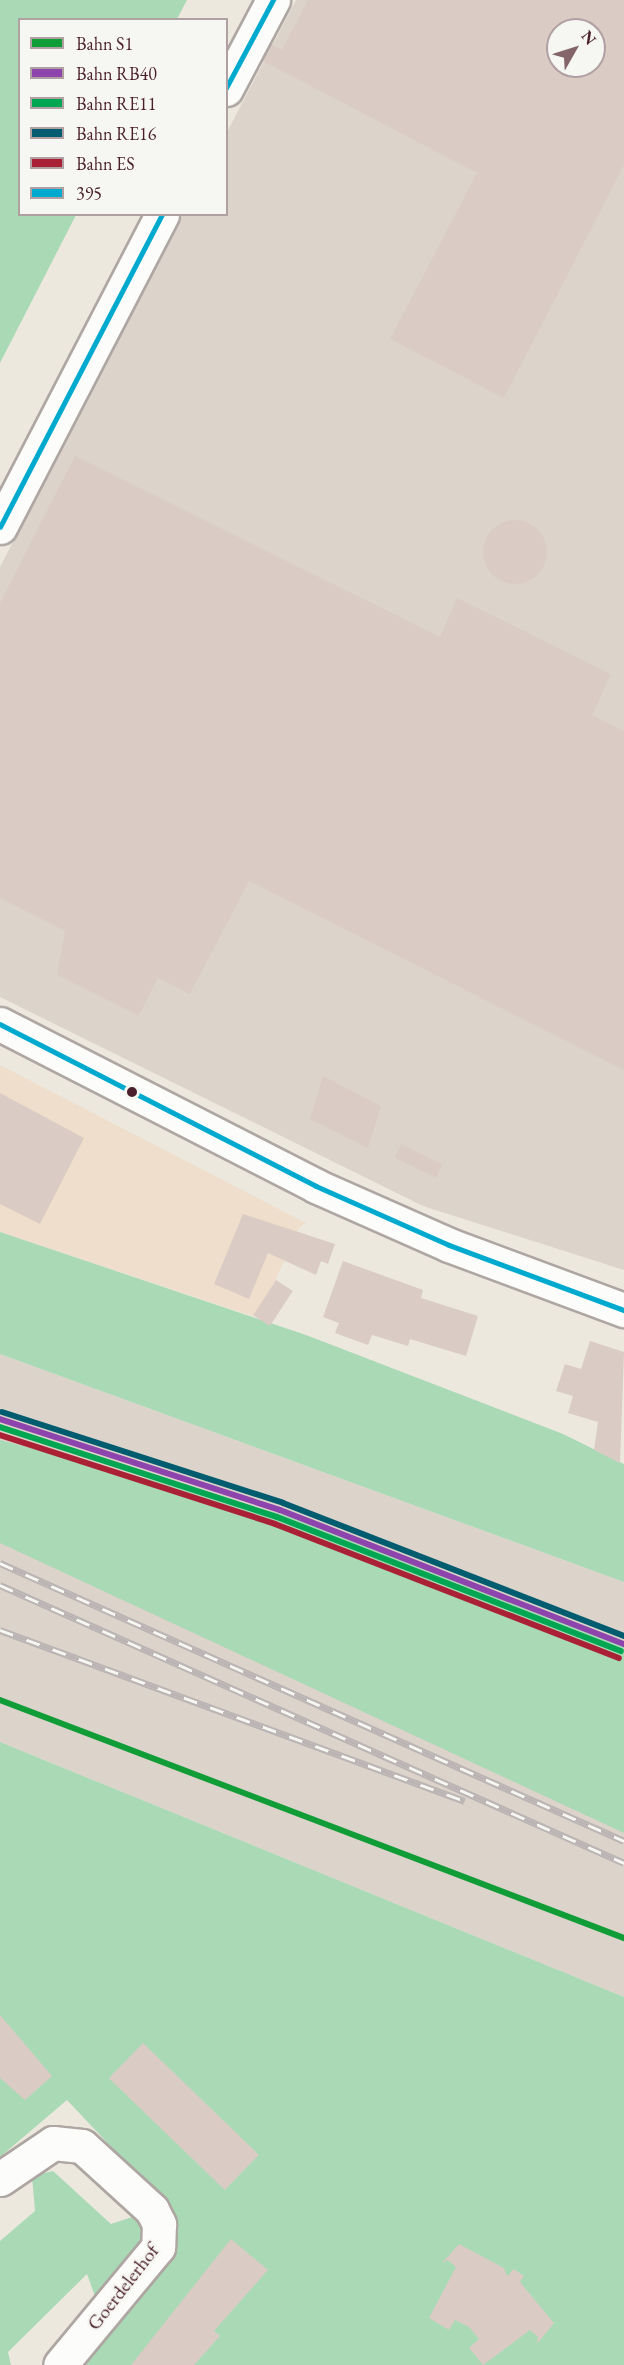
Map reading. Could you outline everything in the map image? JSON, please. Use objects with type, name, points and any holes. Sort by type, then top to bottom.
[{"type":"street","points":[[228,85],[273,0]]},
{"type":"street","points":[[0,527],[161,216]]},
{"type":"street","points":[[0,1024],[315,1186],[449,1245],[624,1310]]},
{"type":"street","name":"Goerdelerhof","points":[[0,2179],[53,2143],[82,2146],[152,2210],[159,2224],[158,2247],[60,2365]]},
{"type":"shaded area","points":[[296,0],[624,0],[624,1270],[423,1206],[0,997],[0,567],[182,216],[228,216],[228,130]]},
{"type":"shaded area","points":[[0,1065],[306,1223],[299,1228],[258,1318],[0,1232]]},
{"type":"shaded area","points":[[0,1354],[624,1582],[624,1997],[0,1742]]},
{"type":"green space","points":[[0,0],[187,0],[178,18],[18,18],[18,216],[75,216],[0,363]]},
{"type":"green space","points":[[0,1232],[306,1335],[563,1434],[624,1464],[624,1582],[0,1354]]},
{"type":"green space","points":[[0,1440],[323,1525],[624,1644],[624,1833],[0,1543]]},
{"type":"green space","points":[[0,1742],[624,1997],[624,2365],[78,2365],[166,2205],[67,2100],[0,2157]]},
{"type":"green space","points":[[53,2171],[111,2224],[141,2214],[145,2234],[134,2258],[96,2299],[87,2274],[8,2352],[11,2365],[0,2365],[0,2241],[35,2211],[32,2176]]},
{"type":"building","points":[[308,0],[624,0],[624,165],[504,398],[390,339],[477,173],[263,61],[272,44],[282,50]]},
{"type":"building","points":[[75,456],[440,637],[457,598],[611,674],[592,715],[624,731],[624,1070],[249,881],[190,994],[158,978],[139,1016],[57,975],[65,931],[0,898],[0,603]]},
{"type":"building","points":[[509,520],[521,520],[538,529],[545,540],[547,552],[545,564],[538,575],[521,584],[509,584],[497,579],[488,570],[483,558],[483,546],[488,534],[497,525]]},
{"type":"building","points":[[323,1076],[381,1106],[368,1148],[310,1119]]},
{"type":"building","points":[[0,1093],[84,1138],[40,1224],[0,1204]]},
{"type":"building","points":[[401,1144],[442,1164],[436,1178],[394,1157]]},
{"type":"building","points":[[243,1214],[335,1244],[328,1264],[321,1261],[316,1275],[268,1253],[249,1299],[214,1284]]},
{"type":"building","points":[[343,1261],[423,1290],[421,1298],[478,1316],[466,1356],[410,1339],[408,1346],[372,1335],[368,1345],[335,1333],[339,1323],[323,1317]]},
{"type":"building","points":[[276,1280],[293,1291],[270,1326],[253,1315]]},
{"type":"building","points":[[590,1341],[624,1352],[620,1463],[594,1450],[598,1422],[568,1413],[573,1396],[556,1391],[565,1364],[581,1369]]},
{"type":"building","points":[[0,2015],[52,2076],[25,2100],[0,2078]]},
{"type":"building","points":[[143,2043],[259,2155],[225,2190],[109,2078]]},
{"type":"building","points":[[231,2239],[268,2270],[214,2331],[220,2336],[194,2365],[131,2365]]},
{"type":"building","points":[[459,2244],[504,2268],[507,2276],[514,2269],[524,2276],[520,2282],[554,2323],[537,2344],[538,2337],[530,2330],[483,2365],[469,2348],[479,2339],[469,2327],[455,2320],[449,2330],[429,2318],[456,2267],[448,2260],[442,2263]]},
{"type":"railway","points":[[0,1563],[624,1841]]},
{"type":"railway","points":[[0,1585],[624,1863]]},
{"type":"railway","points":[[0,1630],[465,1801]]},
{"type":"rail line","name":"RE16","points":[[2,1412],[283,1503],[624,1636]]},
{"type":"rail line","name":"RB40","points":[[0,1419],[280,1510],[624,1644]]},
{"type":"rail line","name":"RE11","points":[[0,1427],[277,1517],[621,1651]]},
{"type":"rail line","name":"ES","points":[[0,1435],[275,1524],[619,1658]]},
{"type":"rail line","name":"S1","points":[[0,1700],[624,1938]]},
{"type":"transit line","name":"395","points":[[228,84],[273,0]]},
{"type":"transit line","name":"395","points":[[0,527],[161,216]]},
{"type":"transit line","name":"395","points":[[0,1024],[316,1186],[449,1245],[624,1310]]}]
